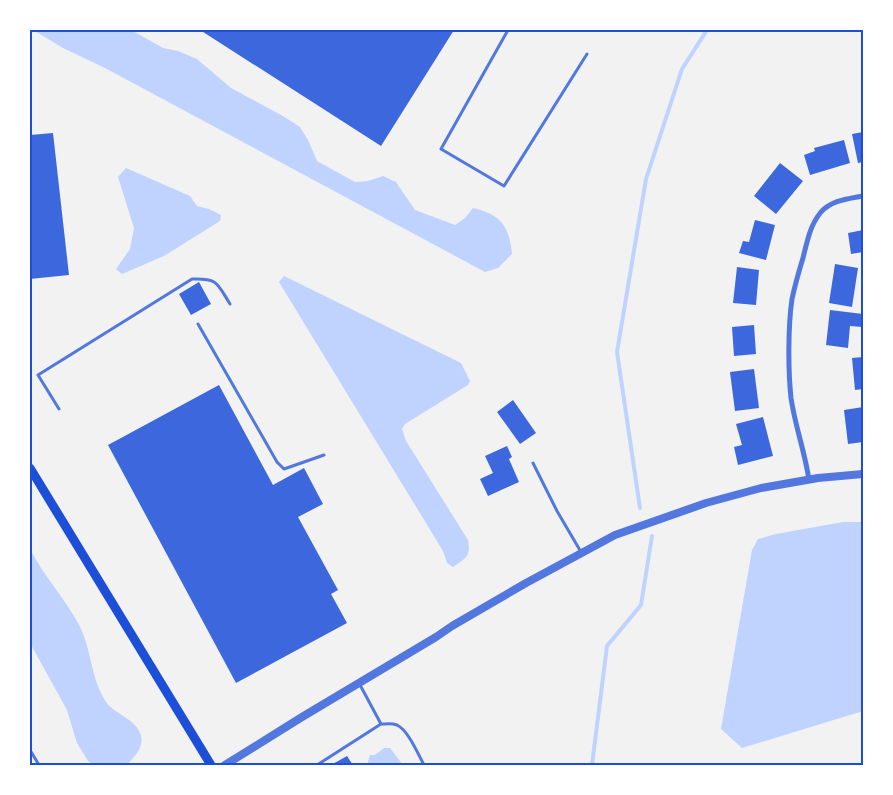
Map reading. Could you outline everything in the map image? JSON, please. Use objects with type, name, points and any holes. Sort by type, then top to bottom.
[{"type":"main road","points":[[30,468],[211,765]]},
{"type":"street","points":[[809,480],[791,396],[792,298],[813,223],[822,212],[841,200],[863,196]]},
{"type":"street","points":[[225,765],[509,592],[615,535],[706,503],[761,488],[863,474]]},
{"type":"lane","points":[[508,30],[441,149],[504,186],[587,54]]},
{"type":"lane","points":[[59,409],[38,375],[192,279],[206,278],[217,283],[230,304]]},
{"type":"lane","points":[[198,324],[277,462],[284,469],[324,456]]},
{"type":"lane","points":[[533,462],[557,511],[581,553]]},
{"type":"lane","points":[[359,682],[381,724]]},
{"type":"lane","points":[[316,765],[381,724],[399,726],[410,740],[424,765]]},
{"type":"lane","points":[[30,750],[39,765]]},
{"type":"water","points":[[33,30],[131,30],[163,48],[178,51],[197,59],[231,88],[300,127],[317,161],[355,182],[368,181],[383,176],[396,182],[415,210],[455,225],[465,218],[473,208],[490,214],[497,218],[506,229],[512,254],[498,268],[485,272],[105,68],[63,48]]},
{"type":"water","points":[[126,168],[190,196],[197,206],[221,215],[220,221],[164,256],[122,274],[116,269],[130,249],[134,228],[118,177]]},
{"type":"water","points":[[284,276],[461,363],[470,381],[468,385],[405,424],[402,429],[406,441],[468,540],[469,550],[467,556],[453,567],[447,563],[443,551],[279,282]]},
{"type":"water","points":[[843,522],[863,522],[863,711],[742,748],[721,729],[752,550],[758,539]]},
{"type":"water","points":[[30,549],[83,633],[97,683],[106,702],[139,730],[142,740],[140,748],[127,765],[94,765],[88,761],[77,743],[67,710],[30,643]]},
{"type":"water","points":[[384,748],[390,748],[403,765],[367,765],[370,755],[375,755]]},
{"type":"building","points":[[200,30],[454,30],[381,146]]},
{"type":"building","points":[[863,132],[863,162],[858,163],[852,134]]},
{"type":"building","points":[[53,133],[69,275],[30,279],[30,135]]},
{"type":"building","points":[[844,140],[850,163],[810,175],[804,155],[815,151],[814,148]]},
{"type":"building","points":[[780,163],[803,181],[776,214],[754,196]]},
{"type":"building","points":[[755,220],[775,225],[766,260],[739,253],[743,241],[749,242]]},
{"type":"building","points":[[863,230],[863,252],[851,254],[848,233]]},
{"type":"building","points":[[835,264],[858,268],[852,307],[829,303]]},
{"type":"building","points":[[737,267],[759,270],[756,305],[733,303]]},
{"type":"building","points":[[199,282],[211,304],[191,315],[179,294]]},
{"type":"building","points":[[830,310],[863,314],[862,327],[850,326],[848,348],[826,345]]},
{"type":"building","points":[[754,325],[756,354],[734,356],[732,327]]},
{"type":"building","points":[[863,357],[863,389],[855,390],[852,358]]},
{"type":"building","points":[[754,369],[759,408],[735,411],[730,372]]},
{"type":"building","points":[[219,385],[273,485],[304,468],[323,504],[298,517],[338,590],[331,594],[347,623],[236,683],[108,445]]},
{"type":"building","points":[[513,400],[536,433],[520,444],[497,412]]},
{"type":"building","points":[[863,407],[863,442],[848,444],[844,410]]},
{"type":"building","points":[[763,417],[773,456],[738,465],[734,447],[742,445],[736,424]]},
{"type":"building","points":[[507,446],[512,457],[509,459],[519,482],[488,496],[480,479],[493,473],[485,456]]},
{"type":"building","points":[[347,756],[353,765],[331,765]]},
{"type":"waterway","points":[[640,508],[617,352],[646,179],[682,69],[707,30]]},
{"type":"waterway","points":[[592,765],[607,646],[641,605],[652,536]]}]
